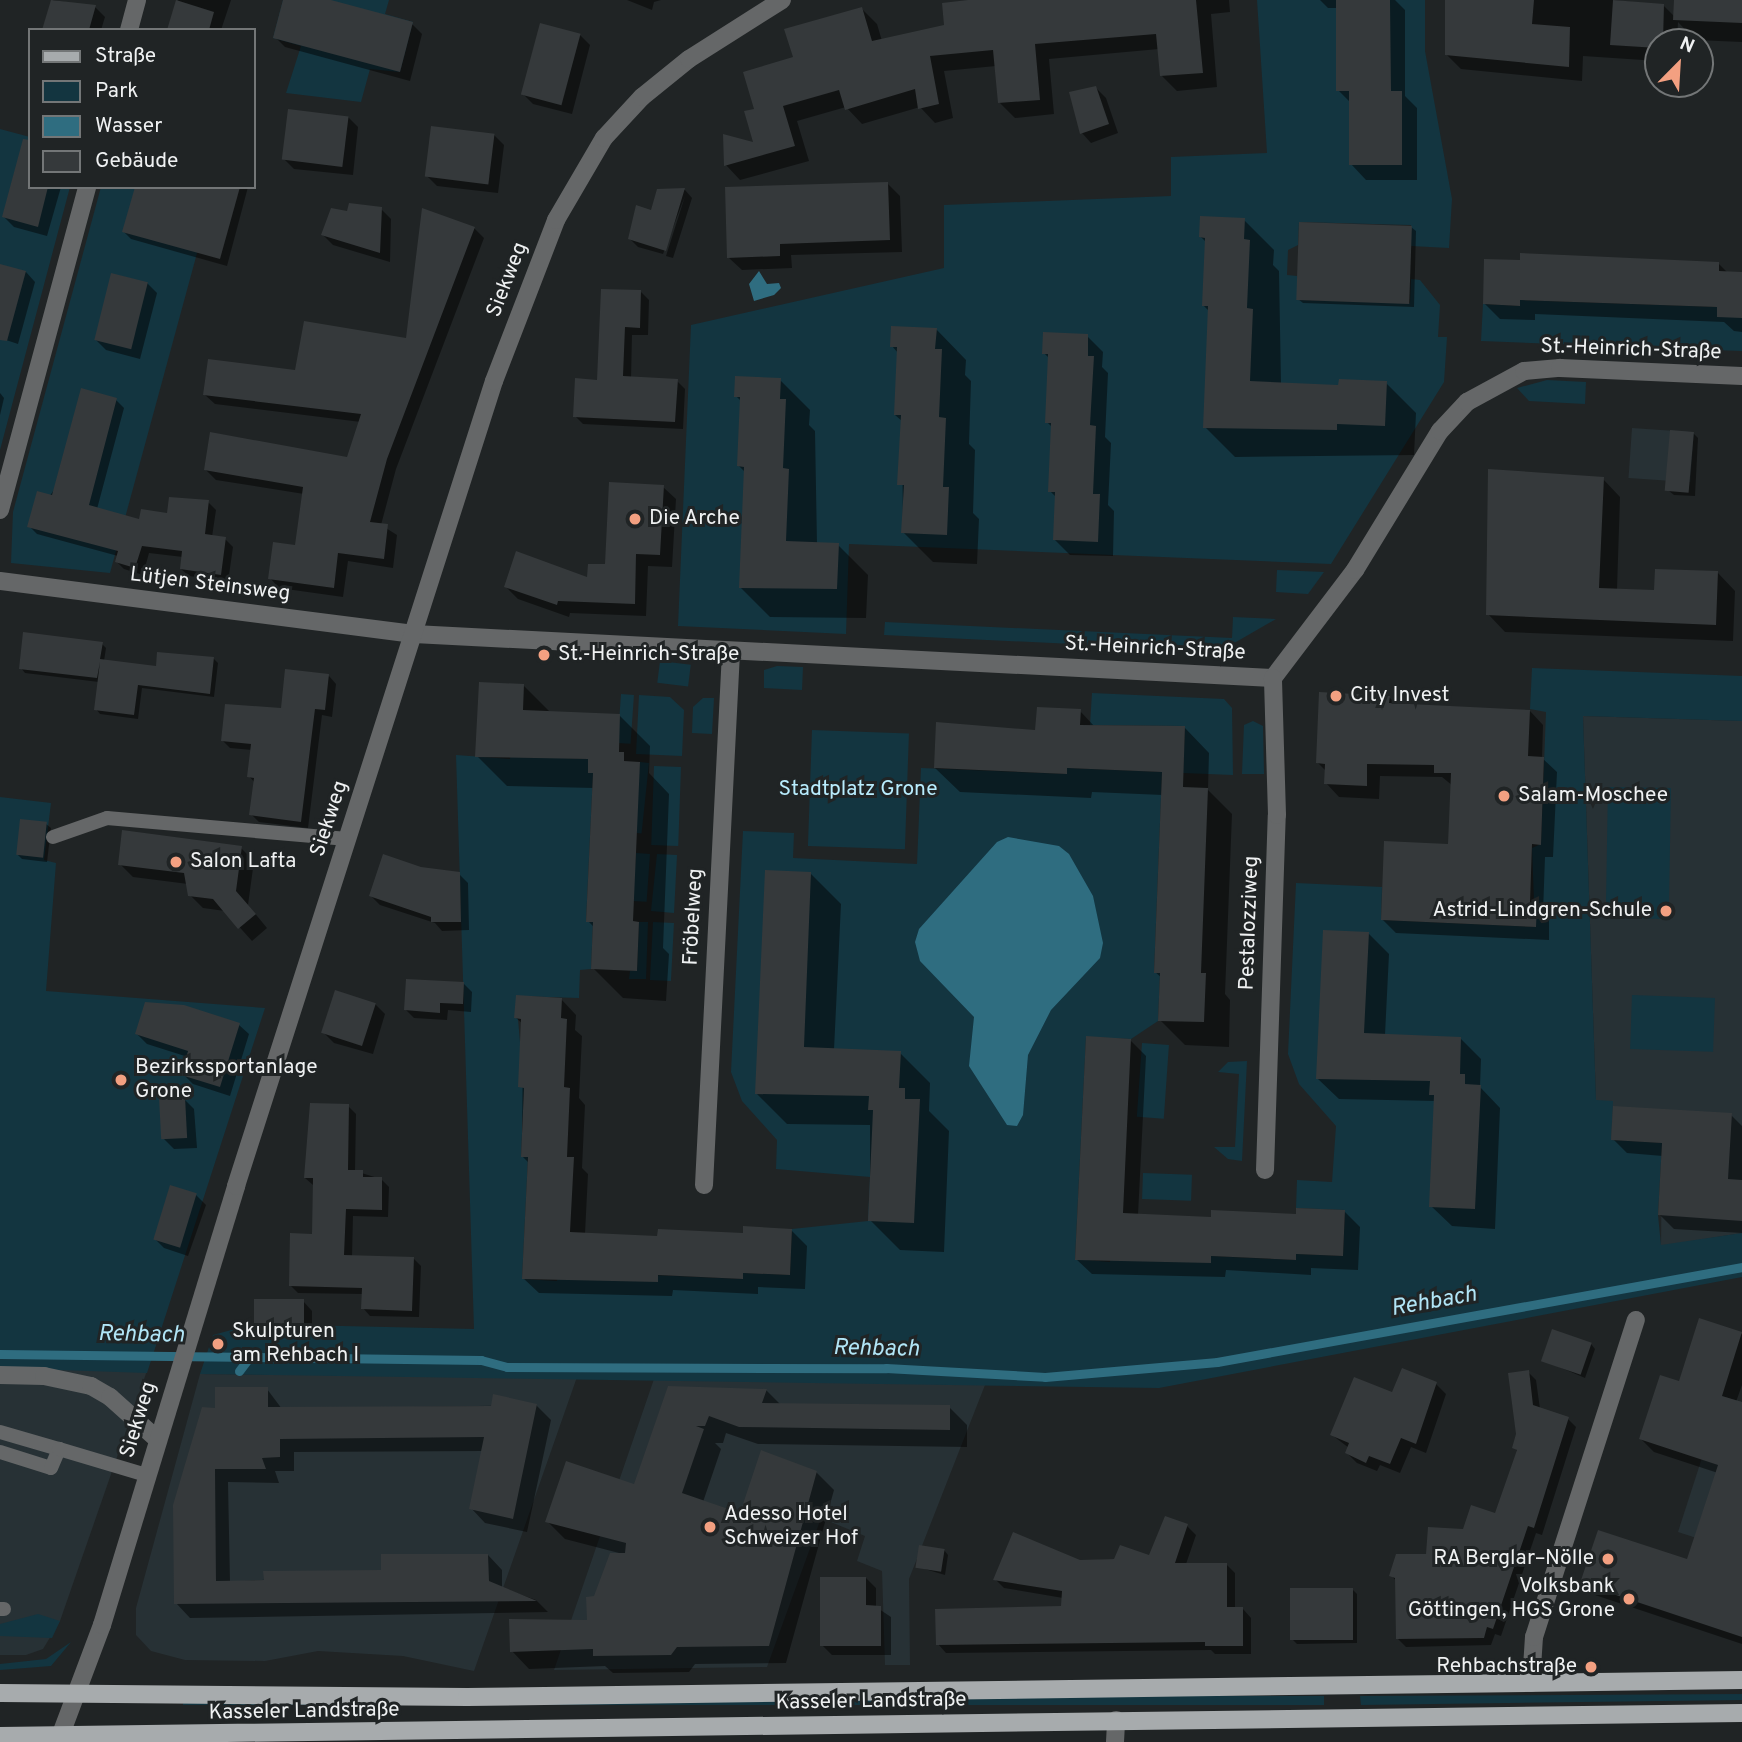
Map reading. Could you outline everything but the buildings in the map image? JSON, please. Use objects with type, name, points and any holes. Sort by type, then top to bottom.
[{"type":"main road","name":"Kasseler Landstraße","points":[[0,1693],[467,1697],[1742,1680]]},
{"type":"main road","name":"Kasseler Landstraße","points":[[0,1736],[60,1739],[1116,1720],[1742,1713]]},
{"type":"street","points":[[130,28],[137,0]]},
{"type":"street","name":"Siekweg","points":[[60,1739],[102,1625],[177,1373],[494,381],[555,220],[604,138],[642,97],[689,58],[782,0]]},
{"type":"street","points":[[0,510],[85,189]]},
{"type":"street","name":"St.-Heinrich-Straße","points":[[414,634],[1273,678],[1355,570],[1440,430],[1466,402],[1524,371],[1560,368],[1742,376]]},
{"type":"street","name":"Lütjen Steinsweg","points":[[0,581],[414,634]]},
{"type":"street","name":"Fröbelweg","points":[[704,1185],[731,652]]},
{"type":"street","name":"Pestalozziweg","points":[[1265,1170],[1277,815],[1273,678]]},
{"type":"street","points":[[1531,1683],[1534,1637],[1636,1320]]},
{"type":"street","points":[[0,1375],[44,1376],[91,1386],[110,1397],[157,1438]]},
{"type":"street","points":[[1115,1742],[1116,1720]]},
{"type":"lane","points":[[53,837],[107,818],[347,839]]},
{"type":"lane","points":[[0,1432],[146,1475]]},
{"type":"lane","points":[[0,1452],[51,1468],[59,1449]]},
{"type":"shaded area","points":[[1632,428],[1694,432],[1690,482],[1629,478]]},
{"type":"shaded area","name":"Astrid-Lindgren-Schule","points":[[1583,716],[1742,721],[1742,1233],[1661,1246],[1662,1144],[1611,1140],[1596,1100]]},
{"type":"shaded area","points":[[0,1330],[158,1339],[60,1621],[43,1649],[26,1655],[0,1655]]},
{"type":"shaded area","points":[[200,1374],[577,1377],[474,1671],[403,1656],[318,1651],[265,1661],[185,1660],[151,1651],[136,1635],[136,1608]]},
{"type":"shaded area","name":"Adesso Hotel Schweizer Hof","points":[[654,1379],[985,1385],[909,1579],[910,1665],[885,1665],[882,1571],[857,1561],[865,1536],[821,1518],[767,1667],[554,1670]]},
{"type":"shaded area","points":[[1722,1396],[1742,1402],[1718,1545],[1678,1532]]},
{"type":"green space","points":[[283,0],[389,0],[385,14],[413,22],[400,72],[370,69],[361,102],[286,93],[301,46],[273,38]]},
{"type":"green space","points":[[1257,0],[1425,0],[1425,51],[1452,199],[1449,248],[1411,246],[1411,225],[1299,222],[1298,245],[1288,250],[1287,275],[1297,276],[1297,300],[1410,303],[1411,279],[1420,280],[1440,305],[1438,337],[1447,337],[1444,382],[1331,564],[849,544],[846,634],[678,626],[691,325],[944,268],[944,205],[1171,196],[1171,157],[1267,153]]},
{"type":"green space","points":[[0,129],[28,136],[28,189],[69,189],[0,450]]},
{"type":"green space","points":[[100,189],[214,189],[110,573],[11,563],[13,512]]},
{"type":"green space","points":[[1520,300],[1717,307],[1742,318],[1742,351],[1481,341],[1483,304],[1520,306]]},
{"type":"green space","points":[[1547,380],[1586,382],[1585,404],[1529,401],[1517,388]]},
{"type":"green space","points":[[1277,570],[1324,572],[1308,594],[1276,592]]},
{"type":"green space","points":[[1233,617],[1276,619],[1236,642],[1198,650],[884,635],[885,622],[1232,638]]},
{"type":"green space","points":[[660,661],[691,665],[688,687],[657,683]]},
{"type":"green space","points":[[777,666],[803,667],[802,690],[764,688],[764,670]]},
{"type":"green space","points":[[1532,668],[1742,676],[1742,721],[1583,716],[1596,1100],[1613,1101],[1611,1140],[1662,1143],[1658,1215],[1661,1245],[1742,1233],[1742,1277],[1159,1388],[200,1374],[213,1335],[253,1324],[474,1329],[456,755],[510,759],[511,749],[536,757],[588,759],[588,772],[593,773],[586,921],[593,922],[591,969],[580,970],[579,998],[516,996],[524,1088],[521,1156],[528,1157],[522,1279],[557,1281],[558,1271],[743,1279],[743,1273],[790,1275],[792,1229],[868,1221],[870,1177],[776,1169],[777,1140],[742,1101],[731,1072],[743,831],[794,833],[793,858],[917,864],[921,768],[1067,774],[1067,768],[1162,772],[1154,972],[1160,973],[1158,1021],[1131,1039],[1086,1037],[1075,1259],[1110,1262],[1111,1252],[1211,1262],[1211,1256],[1295,1260],[1296,1254],[1343,1256],[1345,1210],[1296,1208],[1297,1180],[1332,1182],[1336,1126],[1299,1084],[1288,1054],[1296,883],[1382,887],[1381,920],[1535,927],[1532,848],[1541,844],[1546,712],[1530,709]]},
{"type":"green space","points":[[1092,693],[1224,699],[1232,708],[1233,775],[1183,773],[1185,726],[1090,725]]},
{"type":"green space","points":[[621,694],[634,695],[631,744],[618,743]]},
{"type":"green space","points":[[639,695],[670,697],[684,710],[682,756],[636,754]]},
{"type":"green space","points":[[703,698],[714,698],[712,734],[692,733],[693,707]]},
{"type":"green space","points":[[1253,721],[1263,726],[1264,774],[1242,774],[1244,725]]},
{"type":"green space","name":"Stadtplatz Grone","points":[[812,730],[909,733],[905,849],[808,846]]},
{"type":"green space","points":[[640,762],[649,763],[642,834],[633,833]]},
{"type":"green space","points":[[654,766],[681,767],[678,846],[651,845]]},
{"type":"green space","points":[[1608,787],[1671,788],[1669,919],[1606,918]]},
{"type":"green space","name":"Bezirkssportanlage Grone","points":[[0,797],[51,803],[44,860],[56,863],[46,991],[265,1008],[147,1373],[0,1368]]},
{"type":"green space","points":[[636,853],[650,854],[647,902],[633,901]]},
{"type":"green space","points":[[657,854],[677,855],[674,913],[651,911]]},
{"type":"green space","points":[[639,922],[648,922],[646,979],[629,979],[630,971],[637,971]]},
{"type":"green space","points":[[653,922],[674,923],[671,981],[650,980]]},
{"type":"green space","points":[[1632,995],[1715,998],[1713,1052],[1630,1049]]},
{"type":"green space","points":[[1142,1043],[1169,1045],[1164,1119],[1137,1117]]},
{"type":"green space","points":[[1247,1061],[1242,1161],[1228,1159],[1214,1147],[1235,1147],[1239,1074],[1218,1072],[1228,1062]]},
{"type":"green space","points":[[1143,1173],[1192,1175],[1191,1201],[1142,1199]]},
{"type":"green space","points":[[38,1614],[60,1621],[52,1638],[0,1636],[0,1624]]},
{"type":"green space","points":[[71,1642],[51,1666],[0,1670],[0,1664],[46,1659]]},
{"type":"green space","points":[[1742,1694],[1742,1700],[1361,1705],[1360,1696]]},
{"type":"green space","points":[[183,1696],[1324,1696],[1324,1705],[183,1705]]},
{"type":"water","points":[[759,271],[767,284],[779,283],[781,288],[774,295],[754,301],[749,284]]},
{"type":"water","points":[[1008,837],[1059,846],[1069,854],[1093,896],[1103,943],[1100,958],[1051,1010],[1028,1055],[1023,1115],[1017,1126],[1007,1125],[969,1066],[974,1017],[920,961],[915,942],[919,929],[997,842]]},
{"type":"waterway","name":"Rehbach","points":[[0,1354],[481,1360],[507,1367],[886,1368],[1045,1377],[1217,1362],[1742,1267]]},
{"type":"waterway","points":[[239,1371],[248,1359]]},
{"type":"place","name":"Die Arche","points":[[635,519]]},
{"type":"place","name":"St.-Heinrich-Straße","points":[[544,655]]},
{"type":"place","name":"City Invest","points":[[1336,696]]},
{"type":"place","name":"Salam-Moschee","points":[[1504,796]]},
{"type":"place","name":"Salon Lafta","points":[[176,862]]},
{"type":"place","name":"Astrid-Lindgren-Schule","points":[[1666,911]]},
{"type":"place","name":"Bezirkssportanlage Grone","points":[[121,1080]]},
{"type":"place","name":"Skulpturen am Rehbach I","points":[[218,1344]]},
{"type":"place","name":"Adesso Hotel Schweizer Hof","points":[[710,1527]]},
{"type":"place","name":"RA Berglar–Nölle","points":[[1608,1559]]},
{"type":"place","name":"Volksbank Göttingen, HGS Grone","points":[[1629,1599]]},
{"type":"place","name":"Rehbachstraße","points":[[1591,1667]]}]
